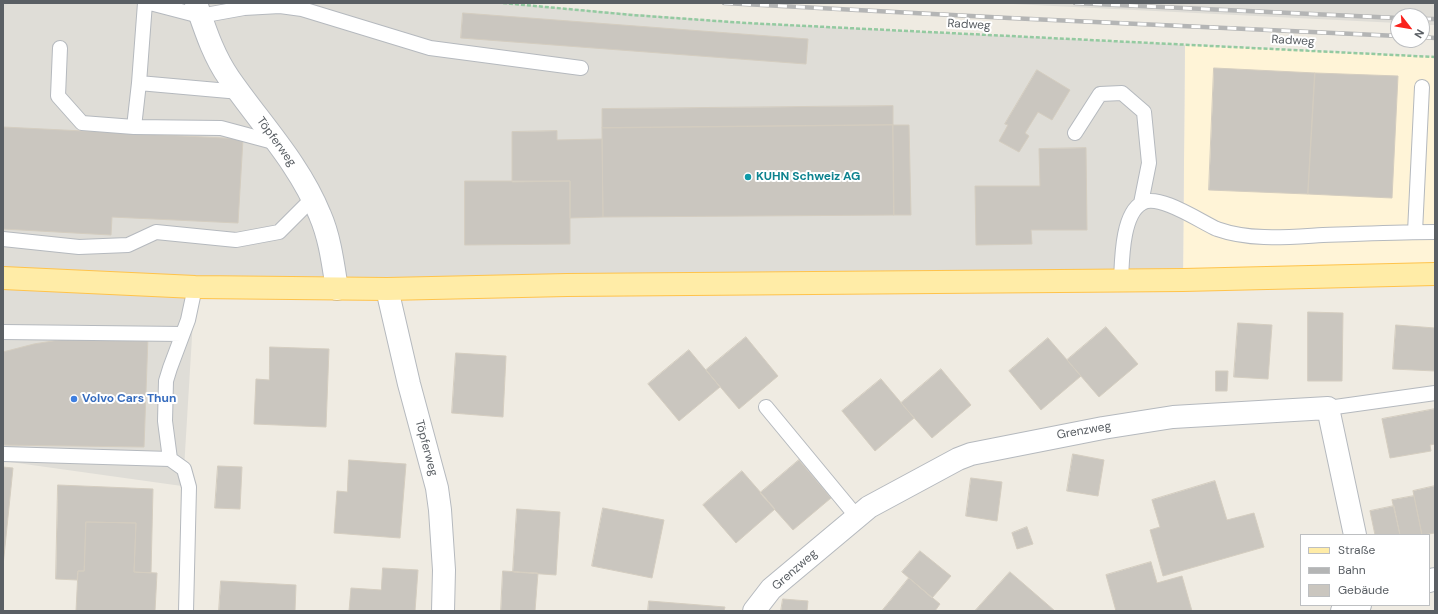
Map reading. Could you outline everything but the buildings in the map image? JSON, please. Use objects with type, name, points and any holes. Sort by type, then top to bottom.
[{"type":"main road","points":[[3,278],[195,287],[387,289],[567,285],[1122,280],[1435,274]]},
{"type":"street","name":"Töpferweg","points":[[198,10],[211,46],[228,77],[278,143],[312,198],[330,243],[337,289]]},
{"type":"street","name":"Töpferweg","points":[[387,289],[409,384],[437,488],[444,570],[443,611]]},
{"type":"street","name":"Grenzweg","points":[[754,611],[771,589],[869,507],[958,459],[985,450],[1103,428],[1173,417],[1328,408]]},
{"type":"street","points":[[1328,408],[1355,534]]},
{"type":"street","points":[[1342,611],[1357,606]]},
{"type":"lane","points":[[134,127],[145,3]]},
{"type":"lane","points":[[150,3],[198,10],[280,6],[302,9],[430,48],[581,68]]},
{"type":"lane","points":[[60,48],[58,96],[82,123],[134,127],[221,128],[278,143]]},
{"type":"lane","points":[[139,83],[240,92]]},
{"type":"lane","points":[[1415,232],[1422,86]]},
{"type":"lane","points":[[1075,133],[1100,94],[1122,92],[1144,112],[1149,162],[1141,203],[1136,208],[1130,219],[1123,245],[1122,280]]},
{"type":"lane","points":[[3,239],[79,247],[128,245],[156,232],[236,240],[279,232],[312,198]]},
{"type":"lane","points":[[1141,203],[1153,202],[1175,207],[1217,229],[1243,236],[1273,237],[1435,232]]},
{"type":"lane","points":[[170,459],[165,421],[166,381],[192,305],[195,287]]},
{"type":"lane","points":[[3,332],[182,334]]},
{"type":"lane","name":"Grenzweg","points":[[1328,408],[1435,392]]},
{"type":"lane","points":[[766,407],[857,517]]},
{"type":"lane","points":[[3,454],[170,459],[184,469],[189,486],[186,611]]},
{"type":"path","name":"Radweg","points":[[503,3],[632,15],[777,24],[1435,57]]},
{"type":"shaded area","points":[[3,3],[503,3],[746,23],[1185,45],[1183,280],[195,287],[184,469],[189,487],[3,461]]},
{"type":"shaded area","points":[[993,3],[1435,3],[1435,25],[1430,25],[1430,8],[1390,8],[1390,23]]},
{"type":"shaded area","points":[[1185,45],[1435,57],[1435,274],[1183,280]]},
{"type":"railway","points":[[724,3],[1390,36]]},
{"type":"railway","points":[[1075,3],[1390,18]]},
{"type":"railway","points":[[1430,19],[1435,19]]},
{"type":"railway","points":[[1430,38],[1435,38]]},
{"type":"place","name":"KUHN Schweiz AG","points":[[748,177]]},
{"type":"place","name":"Volvo Cars Thun","points":[[74,399]]}]
